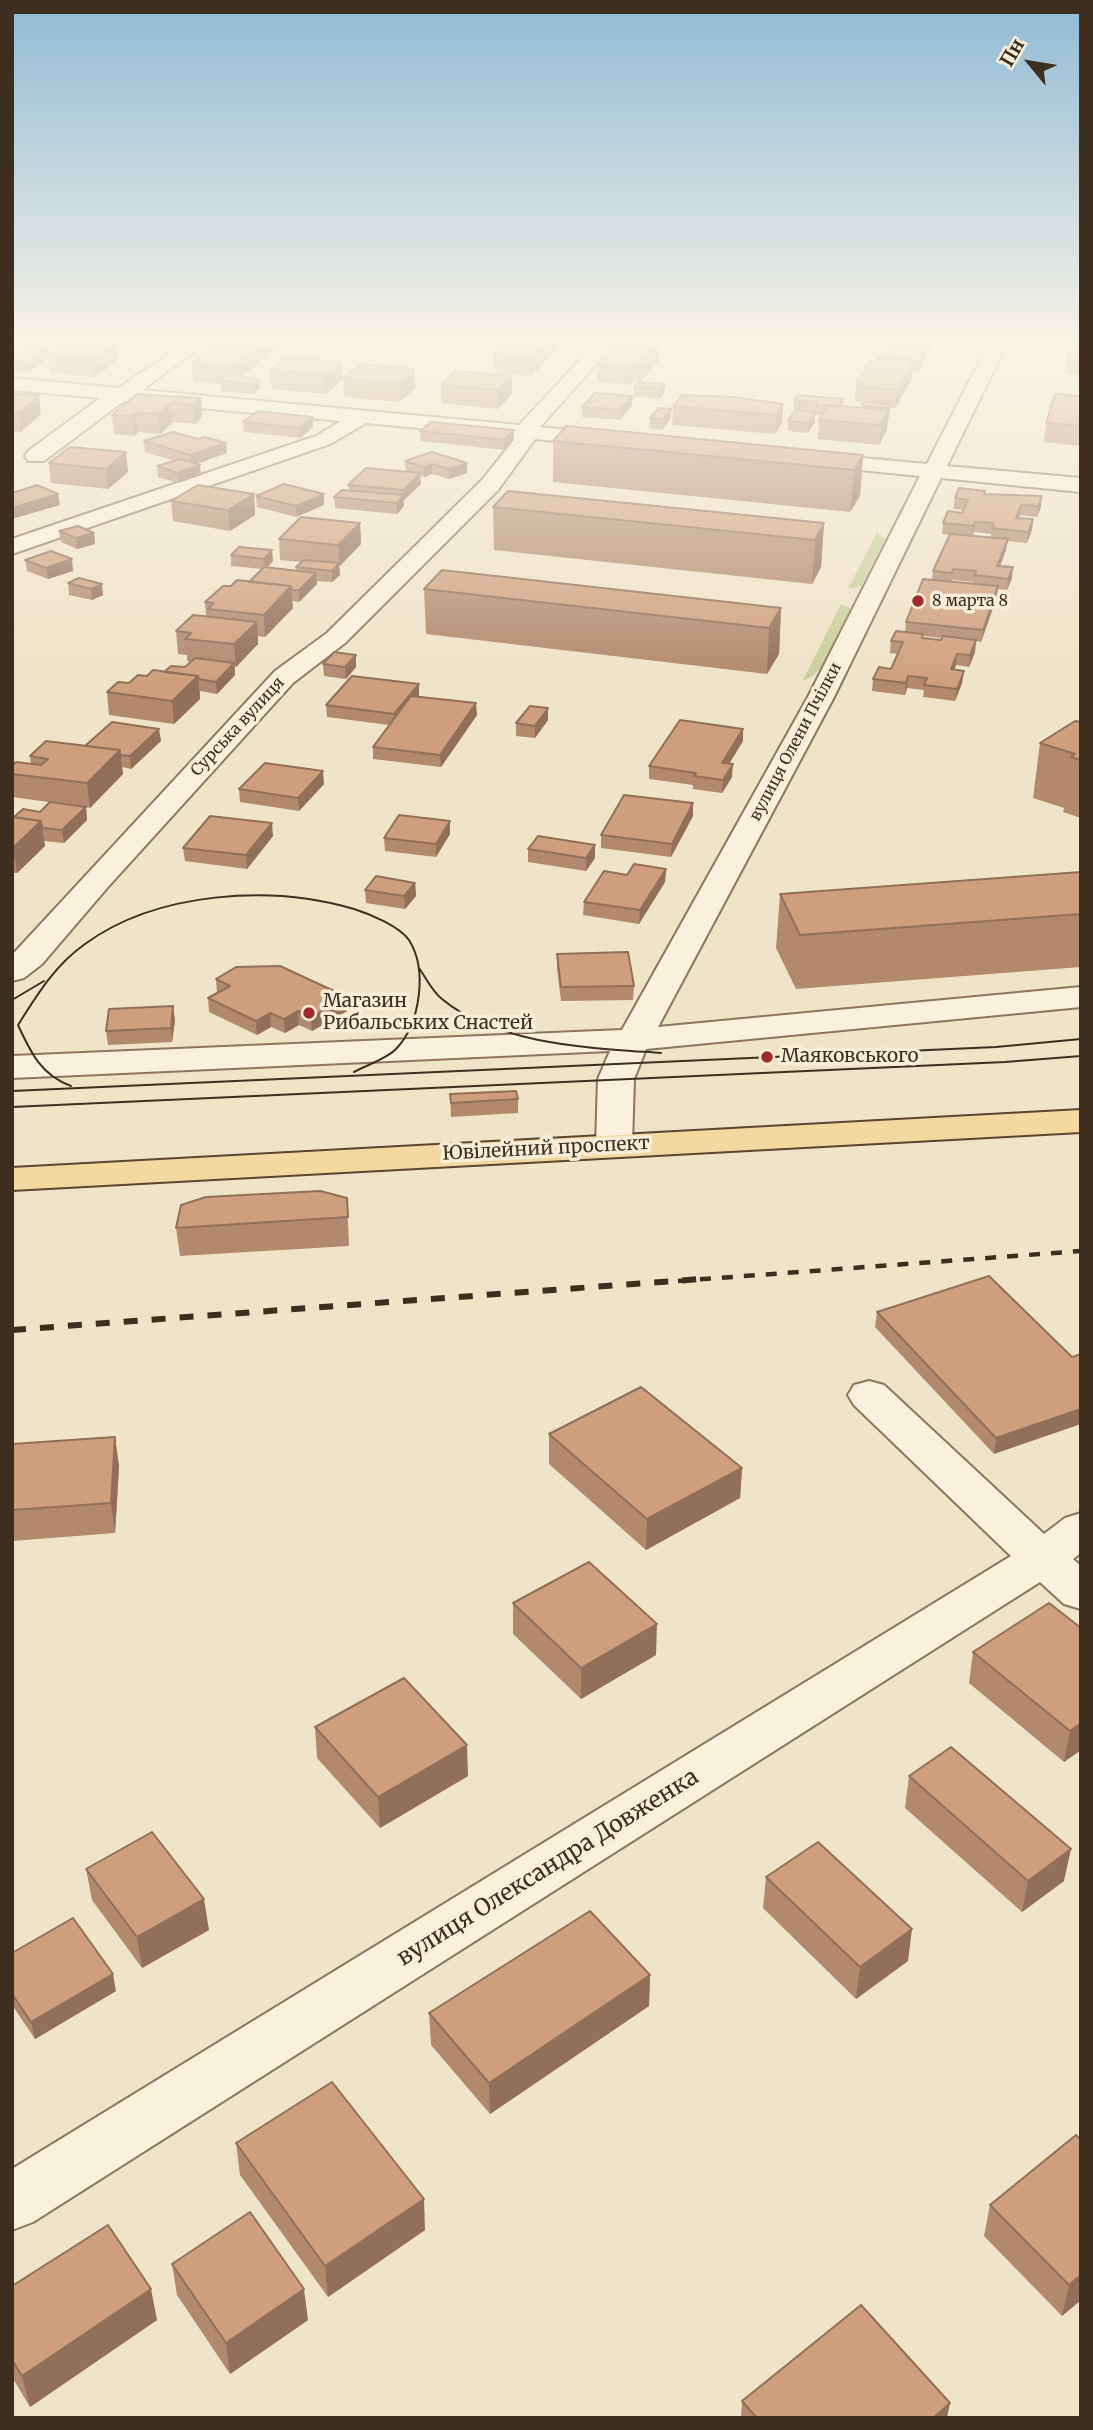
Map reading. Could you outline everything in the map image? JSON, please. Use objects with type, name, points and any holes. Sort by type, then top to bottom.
[{"type":"main road","name":"Ювілейний проспект","points":[[12,1179],[1081,1121]]},
{"type":"street","points":[[12,547],[275,456]]},
{"type":"street","name":"Сурська вулиця","points":[[12,971],[30,957],[96,881],[284,677],[336,638],[490,485],[513,456]]},
{"type":"street","points":[[786,456],[1081,485]]},
{"type":"street","name":"вулиця Олени Пчілки","points":[[614,1145],[616,1079],[821,697],[943,456]]},
{"type":"street","points":[[12,1067],[635,1040],[1081,997]]},
{"type":"street","points":[[869,1395],[1068,1560]]},
{"type":"street","name":"вулиця Олександра Довженка","points":[[12,2203],[1068,1560]]},
{"type":"green space","points":[[877,532],[885,539],[861,586],[848,589]]},
{"type":"green space","points":[[841,604],[851,609],[837,639],[818,670],[803,680]]},
{"type":"building","points":[[58,456],[121,456],[106,469],[49,463]]},
{"type":"building","points":[[419,456],[446,456],[467,463],[449,469],[432,464],[423,467],[405,461]]},
{"type":"building","points":[[713,456],[862,456],[854,470]]},
{"type":"building","points":[[181,459],[200,465],[177,473],[157,466]]},
{"type":"building","points":[[366,468],[420,473],[404,490],[348,485]]},
{"type":"building","points":[[284,484],[324,494],[296,506],[256,496]]},
{"type":"building","points":[[37,485],[58,494],[12,508],[12,493]]},
{"type":"building","points":[[198,485],[254,494],[228,510],[171,501]]},
{"type":"building","points":[[959,488],[985,491],[984,494],[1042,496],[1038,506],[1021,505],[1016,518],[1033,519],[1028,532],[992,528],[994,523],[975,522],[973,526],[943,523],[948,511],[962,513],[968,500],[955,498]]},
{"type":"building","points":[[342,490],[404,495],[397,503],[334,497]]},
{"type":"building","points":[[508,491],[824,523],[815,540],[493,507]]},
{"type":"building","points":[[301,517],[360,523],[338,545],[279,539]]},
{"type":"building","points":[[78,526],[94,533],[76,538],[59,531]]},
{"type":"building","points":[[950,534],[1008,539],[997,566],[1013,567],[1008,579],[974,575],[976,571],[933,571]]},
{"type":"building","points":[[239,547],[272,550],[264,559],[231,555]]},
{"type":"building","points":[[51,551],[72,559],[46,568],[25,560]]},
{"type":"building","points":[[304,560],[339,563],[332,571],[296,567]]},
{"type":"building","points":[[264,567],[316,573],[299,590],[292,590],[291,586],[249,582]]},
{"type":"building","points":[[442,570],[781,608],[769,628],[424,589]]},
{"type":"building","points":[[79,578],[102,584],[91,589],[68,583]]},
{"type":"building","points":[[923,579],[998,586],[983,630],[906,622]]},
{"type":"building","points":[[237,580],[291,586],[264,615],[208,609],[214,603],[205,602],[223,586],[231,586]]},
{"type":"building","points":[[193,615],[257,622],[234,644],[185,639],[191,633],[176,631]]},
{"type":"building","points":[[896,631],[923,634],[922,638],[941,640],[943,636],[976,640],[970,655],[957,654],[951,669],[964,671],[957,689],[924,685],[927,678],[908,676],[906,683],[873,679],[879,667],[891,669],[903,642],[891,641]]},
{"type":"building","points":[[334,652],[356,655],[345,667],[323,664]]},
{"type":"building","points":[[195,658],[234,663],[216,682],[199,679],[198,676],[164,672],[171,666],[185,667]]},
{"type":"building","points":[[153,670],[198,676],[172,701],[107,692],[118,682],[129,683],[138,675],[147,676]]},
{"type":"building","points":[[352,676],[419,684],[394,714],[326,705]]},
{"type":"building","points":[[411,696],[476,703],[440,755],[373,747]]},
{"type":"building","points":[[530,706],[548,708],[535,726],[516,723]]},
{"type":"building","points":[[680,720],[743,729],[722,763],[733,764],[723,780],[649,766]]},
{"type":"building","points":[[1075,721],[1081,722],[1081,760],[1071,757],[1075,754],[1040,743]]},
{"type":"building","points":[[112,722],[159,729],[130,756],[120,755],[120,750],[85,746]]},
{"type":"building","points":[[46,741],[120,750],[87,783],[12,774],[12,766],[16,762],[41,765],[48,759],[30,756]]},
{"type":"building","points":[[265,763],[323,771],[298,798],[239,789]]},
{"type":"building","points":[[624,795],[693,803],[672,844],[601,835]]},
{"type":"building","points":[[50,802],[86,807],[62,830],[42,828],[41,821],[14,817],[23,809],[40,812]]},
{"type":"building","points":[[399,815],[450,821],[436,844],[384,838]]},
{"type":"building","points":[[210,816],[272,823],[246,855],[183,848]]},
{"type":"building","points":[[12,817],[41,821],[13,848],[12,848]]},
{"type":"building","points":[[538,836],[595,845],[586,858],[528,849]]},
{"type":"building","points":[[634,864],[666,869],[640,910],[584,902],[604,871],[627,875]]},
{"type":"building","points":[[1081,872],[1081,914],[800,935],[780,894]]},
{"type":"building","points":[[376,876],[415,883],[404,896],[365,890]]},
{"type":"building","points":[[628,952],[634,986],[561,987],[557,954]]},
{"type":"building","points":[[280,966],[347,997],[311,1017],[298,1011],[284,1019],[270,1013],[256,1021],[208,998],[230,986],[216,979],[236,967]]},
{"type":"building","points":[[173,1006],[171,1028],[106,1031],[109,1009]]},
{"type":"building","points":[[516,1091],[518,1099],[451,1103],[450,1094]]},
{"type":"building","points":[[320,1191],[347,1198],[348,1217],[176,1228],[181,1205],[206,1197]]},
{"type":"building","points":[[989,1276],[1072,1357],[1081,1354],[1081,1409],[996,1438],[877,1312]]},
{"type":"building","points":[[641,1387],[742,1468],[647,1519],[549,1434]]},
{"type":"building","points":[[115,1437],[111,1503],[12,1510],[12,1444]]},
{"type":"building","points":[[589,1562],[657,1624],[581,1668],[513,1603]]},
{"type":"building","points":[[1049,1603],[1081,1628],[1081,1723],[1070,1731],[973,1652]]},
{"type":"building","points":[[404,1678],[467,1745],[378,1797],[315,1727]]},
{"type":"building","points":[[951,1747],[1071,1849],[1028,1881],[909,1776]]},
{"type":"building","points":[[152,1832],[204,1899],[137,1937],[86,1869]]},
{"type":"building","points":[[818,1842],[912,1929],[860,1967],[766,1877]]},
{"type":"building","points":[[590,1911],[650,1975],[489,2083],[429,2013]]},
{"type":"building","points":[[73,1918],[113,1974],[31,2022],[12,1994],[12,1953]]},
{"type":"building","points":[[332,2082],[424,2199],[325,2266],[236,2143]]},
{"type":"building","points":[[1076,2135],[1081,2140],[1081,2275],[1069,2285],[990,2205]]},
{"type":"building","points":[[250,2212],[304,2289],[226,2343],[172,2264]]},
{"type":"building","points":[[108,2225],[151,2289],[22,2376],[12,2360],[12,2286]]},
{"type":"building","points":[[861,2305],[950,2403],[933,2418],[757,2418],[742,2401]]},
{"type":"tram line","points":[[71,1086],[44,1069],[18,1025],[47,981],[65,961],[85,944],[145,913],[179,903],[251,895],[322,901],[354,909],[391,925],[409,940],[415,952],[420,981],[411,1026],[392,1053],[354,1072]]},
{"type":"tram line","points":[[419,968],[442,999],[464,1014],[490,1026],[517,1035],[576,1046],[661,1053]]},
{"type":"tram line","points":[[12,1000],[44,981]]},
{"type":"tram line","points":[[12,1091],[996,1047],[1081,1039]]},
{"type":"tram line","points":[[12,1107],[1005,1062],[1081,1056]]},
{"type":"railway","points":[[678,1281],[1081,1251]]},
{"type":"railway","points":[[12,1330],[701,1279]]},
{"type":"place","name":"8 марта 8","points":[[918,601]]},
{"type":"place","name":"Магазин Рибальських Снастей","points":[[309,1013]]},
{"type":"place","name":"Маяковського","points":[[767,1057]]}]
